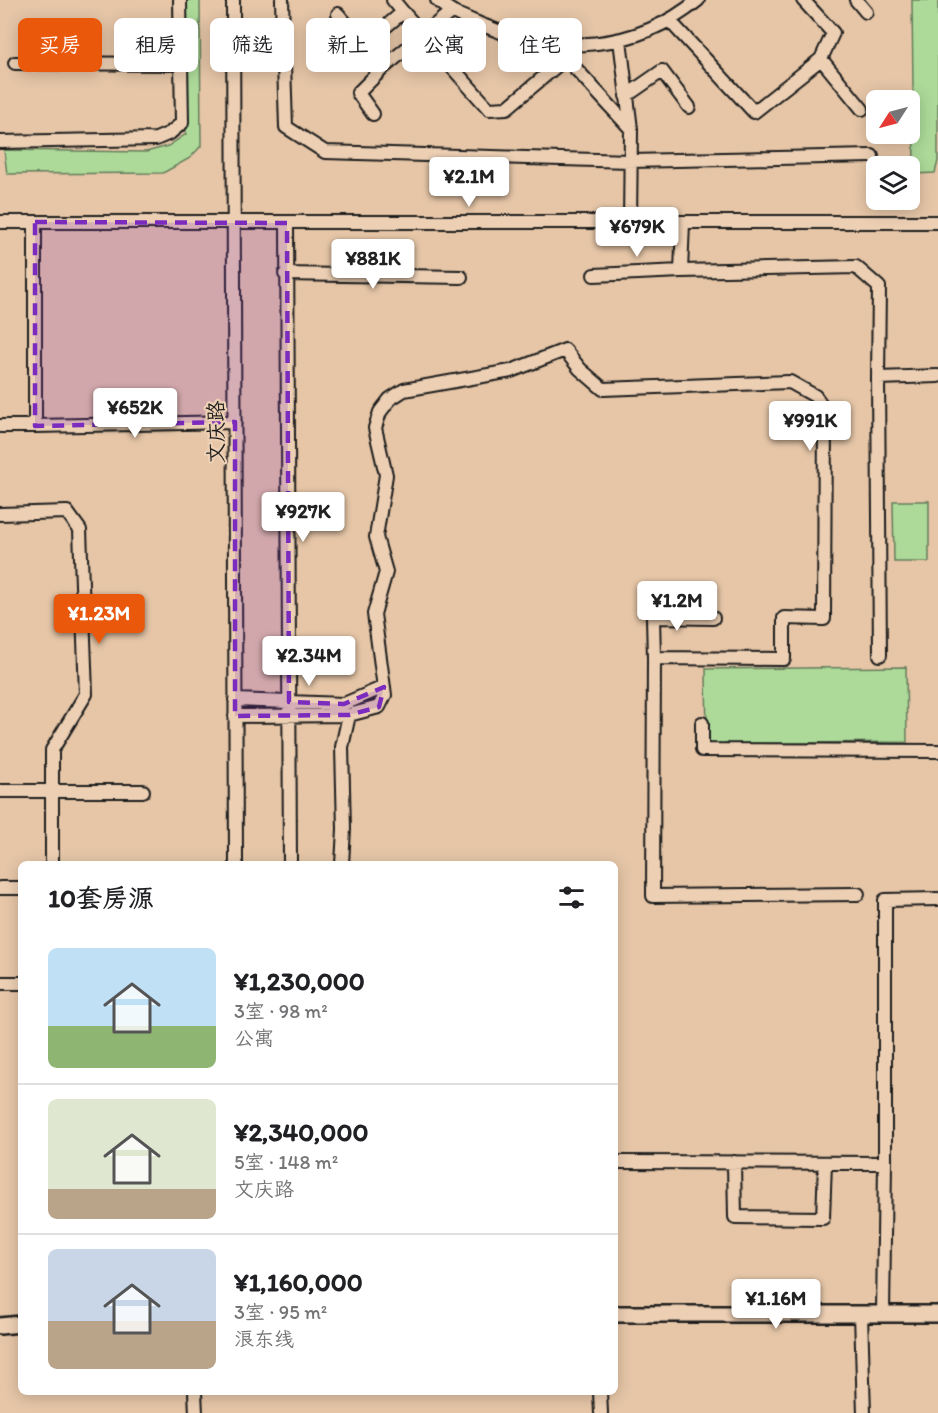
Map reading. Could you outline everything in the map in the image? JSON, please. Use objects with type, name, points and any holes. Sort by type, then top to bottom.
[{"type":"main road","points":[[618,1314],[938,1314]]},
{"type":"main road","points":[[0,1326],[18,1324]]},
{"type":"street","points":[[180,0],[180,18]]},
{"type":"street","name":"文庆路","points":[[233,0],[236,861]]},
{"type":"street","points":[[282,0],[286,127],[325,152],[630,161],[866,156]]},
{"type":"street","points":[[393,0],[408,18]]},
{"type":"street","points":[[436,0],[452,11],[512,38],[548,44],[586,45],[620,40],[669,20],[698,0]]},
{"type":"street","points":[[669,20],[754,112],[821,60],[833,33],[803,0]]},
{"type":"street","points":[[856,0],[866,12]]},
{"type":"street","points":[[443,18],[452,11]]},
{"type":"street","points":[[390,23],[403,12]]},
{"type":"street","points":[[338,14],[341,18]]},
{"type":"street","points":[[620,40],[631,129],[630,223]]},
{"type":"street","points":[[390,62],[402,52]]},
{"type":"street","points":[[456,72],[489,109],[507,108],[566,58],[631,129]]},
{"type":"street","points":[[821,60],[862,109]]},
{"type":"street","points":[[15,63],[114,64]]},
{"type":"street","points":[[626,96],[662,71],[689,107]]},
{"type":"street","points":[[0,142],[156,139],[170,133],[182,123],[181,72]]},
{"type":"street","points":[[373,114],[358,93],[379,72]]},
{"type":"street","points":[[0,222],[938,222]]},
{"type":"street","points":[[35,222],[35,426]]},
{"type":"street","points":[[287,223],[285,274],[290,861]]},
{"type":"street","points":[[681,271],[683,223]]},
{"type":"street","points":[[594,275],[856,267],[879,287],[880,655]]},
{"type":"street","points":[[285,274],[461,277]]},
{"type":"street","points":[[235,716],[349,715],[379,707],[385,695],[374,614],[386,572],[376,537],[386,475],[375,428],[380,412],[390,399],[404,390],[511,371],[565,350],[580,369],[603,389],[789,382],[815,396],[825,410],[824,619],[784,618],[784,658],[654,658]]},
{"type":"street","points":[[878,378],[938,376]]},
{"type":"street","points":[[0,426],[235,423]]},
{"type":"street","points":[[0,514],[68,512],[80,530],[86,694],[52,750],[52,861]]},
{"type":"street","points":[[713,618],[653,617],[653,896],[858,894]]},
{"type":"street","points":[[235,700],[344,704],[384,687]]},
{"type":"street","points":[[342,861],[345,829],[342,747],[349,715]]},
{"type":"street","points":[[702,723],[702,750],[938,751]]},
{"type":"street","points":[[0,791],[143,791]]},
{"type":"street","points":[[0,888],[18,888]]},
{"type":"street","points":[[883,1314],[885,900],[938,899]]},
{"type":"street","points":[[0,983],[18,983]]},
{"type":"street","points":[[618,1162],[885,1163]]},
{"type":"street","points":[[734,1162],[735,1217],[823,1218],[825,1162]]},
{"type":"street","points":[[861,1314],[864,1413]]},
{"type":"street","points":[[195,1395],[196,1413]]},
{"type":"street","points":[[600,1395],[601,1413]]},
{"type":"highlighted area","points":[[35,222],[287,223],[289,702],[344,704],[384,687],[379,707],[349,715],[235,716],[235,422],[35,426]]},
{"type":"green space","points":[[185,0],[200,0],[201,146],[190,158],[163,173],[7,174],[4,150],[146,152],[168,146],[186,134],[186,72],[198,72],[198,18],[185,18]]},
{"type":"green space","points":[[912,0],[938,0],[938,161],[935,173],[920,174],[920,156],[914,156],[914,144],[920,144],[920,90],[913,90]]},
{"type":"green space","points":[[893,501],[929,501],[929,562],[894,562]]},
{"type":"green space","points":[[906,667],[907,742],[707,744],[706,669]]}]
